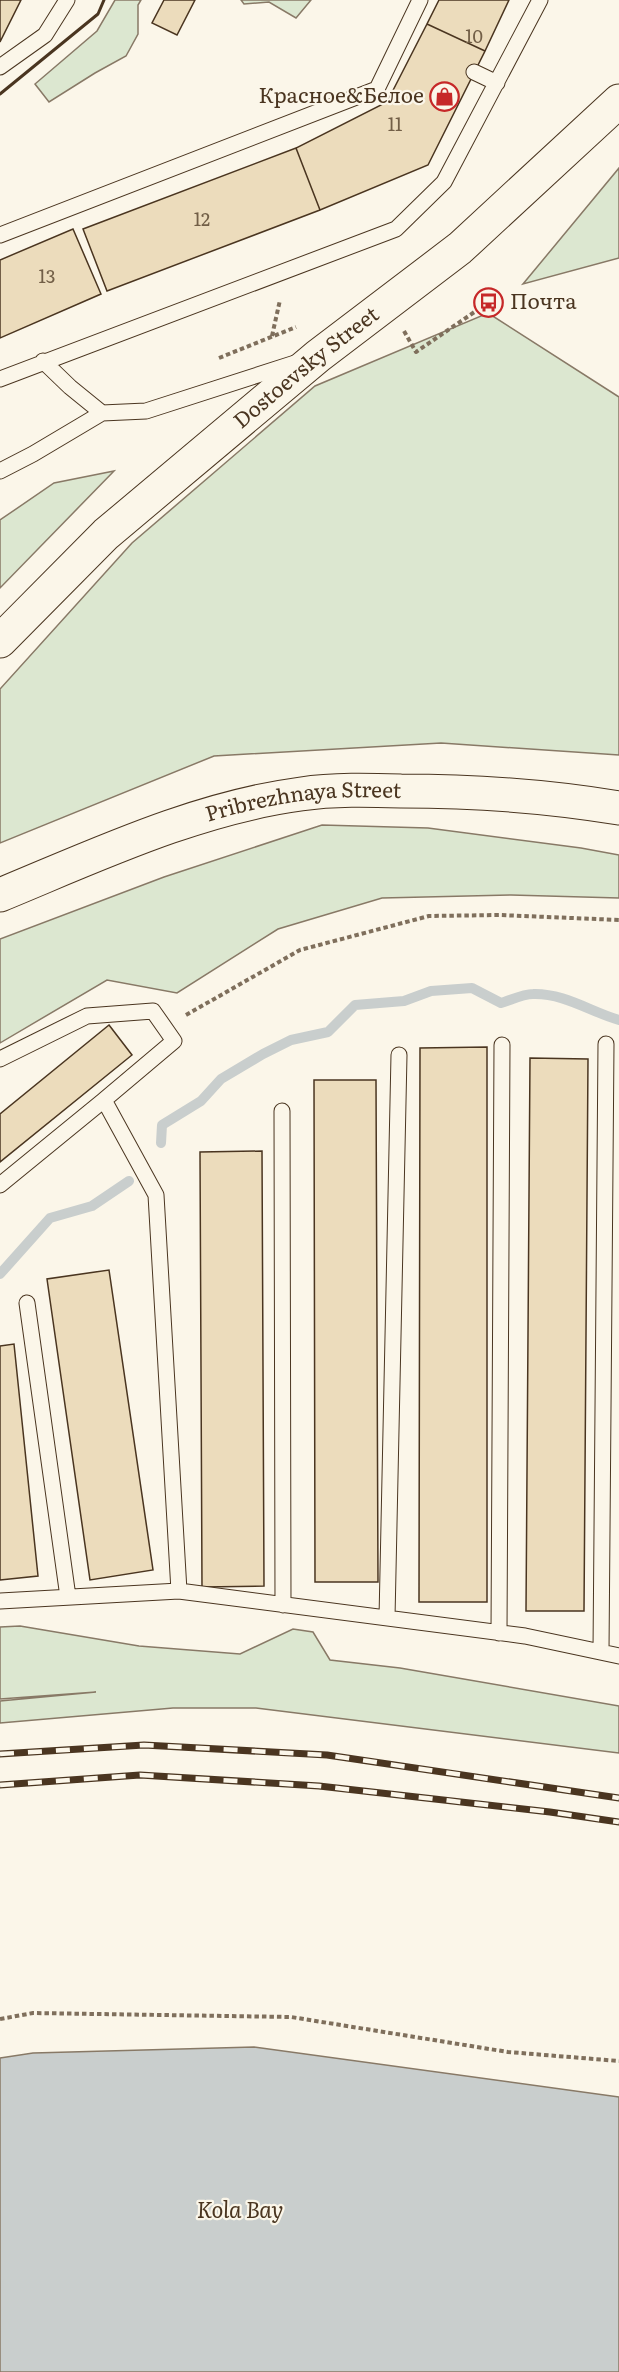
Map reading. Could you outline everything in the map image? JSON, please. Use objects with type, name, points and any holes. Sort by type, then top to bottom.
[{"type":"street","name":"Dostoevsky Street","points":[[0,642],[106,534],[318,356],[460,248],[619,101]]},
{"type":"street","name":"Pribrezhnaya Street","points":[[0,895],[144,836],[220,813],[302,793],[367,790],[439,791],[574,801],[619,808]]},
{"type":"lane","points":[[0,67],[45,35],[67,0]]},
{"type":"lane","points":[[0,235],[377,90],[420,0]]},
{"type":"lane","points":[[0,379],[396,229],[444,182],[540,0]]},
{"type":"lane","points":[[402,38],[417,45]]},
{"type":"lane","points":[[474,72],[497,83]]},
{"type":"lane","points":[[0,471],[33,454],[102,412],[147,411],[318,356]]},
{"type":"lane","points":[[43,361],[70,387],[102,412]]},
{"type":"lane","points":[[0,1059],[87,1016],[153,1011],[174,1041],[0,1185]]},
{"type":"lane","points":[[601,1652],[606,1044]]},
{"type":"lane","points":[[499,1633],[502,1045]]},
{"type":"lane","points":[[387,1618],[399,1055]]},
{"type":"lane","points":[[104,1100],[156,1195],[179,1591]]},
{"type":"lane","points":[[282,1111],[284,1605]]},
{"type":"lane","points":[[27,1303],[68,1597]]},
{"type":"lane","points":[[0,1601],[179,1591],[499,1633],[619,1656]]},
{"type":"path","points":[[272,337],[288,270]]},
{"type":"path","points":[[165,1028],[300,950],[429,916],[500,915],[619,920]]},
{"type":"path","points":[[0,2019],[33,2013],[291,2017],[508,2052],[619,2061]]},
{"type":"green space","points":[[115,0],[141,0],[138,5],[138,34],[126,56],[49,102],[35,84],[97,31]]},
{"type":"green space","points":[[241,0],[311,0],[296,18],[269,2],[244,4]]},
{"type":"green space","points":[[619,168],[619,258],[523,284]]},
{"type":"green space","points":[[488,313],[619,397],[619,755],[441,743],[214,756],[0,843],[0,689],[132,543],[315,386]]},
{"type":"green space","points":[[114,471],[0,588],[0,520],[54,483]]},
{"type":"green space","points":[[322,825],[428,828],[619,855],[619,898],[511,895],[382,898],[278,929],[177,993],[107,980],[0,1043],[0,939],[164,877]]},
{"type":"green space","points":[[20,1626],[139,1646],[240,1654],[293,1629],[313,1632],[330,1660],[400,1668],[619,1706],[619,1753],[256,1708],[173,1708],[0,1723],[0,1701],[96,1692],[0,1699],[0,1627]]},
{"type":"water","name":"Kola Bay","points":[[254,2047],[619,2097],[619,2372],[0,2372],[0,2058],[33,2053]]},
{"type":"building","points":[[0,0],[21,0],[0,42]]},
{"type":"building","points":[[164,0],[195,0],[177,35],[152,23]]},
{"type":"building","points":[[439,0],[509,0],[485,51],[427,24]]},
{"type":"building","points":[[427,24],[485,51],[428,165],[320,210],[296,148],[387,102]]},
{"type":"building","points":[[296,148],[320,210],[107,291],[83,229]]},
{"type":"building","points":[[73,229],[101,294],[0,338],[0,260]]},
{"type":"building","points":[[109,1025],[132,1055],[0,1162],[0,1114]]},
{"type":"building","points":[[487,1047],[487,1602],[419,1602],[420,1048]]},
{"type":"building","points":[[530,1058],[588,1059],[584,1611],[526,1611]]},
{"type":"building","points":[[314,1080],[376,1080],[378,1582],[315,1582]]},
{"type":"building","points":[[262,1151],[264,1586],[202,1587],[200,1152]]},
{"type":"building","points":[[109,1270],[153,1570],[90,1580],[47,1279]]},
{"type":"building","points":[[14,1344],[38,1576],[0,1580],[0,1346]]},
{"type":"waterway","points":[[161,1143],[162,1125],[201,1101],[221,1079],[291,1040],[328,1032],[355,1005],[404,1001],[431,991],[472,988],[501,1003],[529,994],[556,997],[619,1020]]},
{"type":"waterway","points":[[0,1274],[50,1218],[92,1206],[129,1181]]},
{"type":"railway","points":[[0,1754],[144,1745],[327,1755],[619,1798]]},
{"type":"railway","points":[[0,1785],[140,1775],[319,1786],[619,1822]]},
{"type":"wall","points":[[0,94],[98,14],[104,0]]},
{"type":"place","name":"Красное&Белое","points":[[445,96]]},
{"type":"place","name":"Почта","points":[[489,302]]}]
